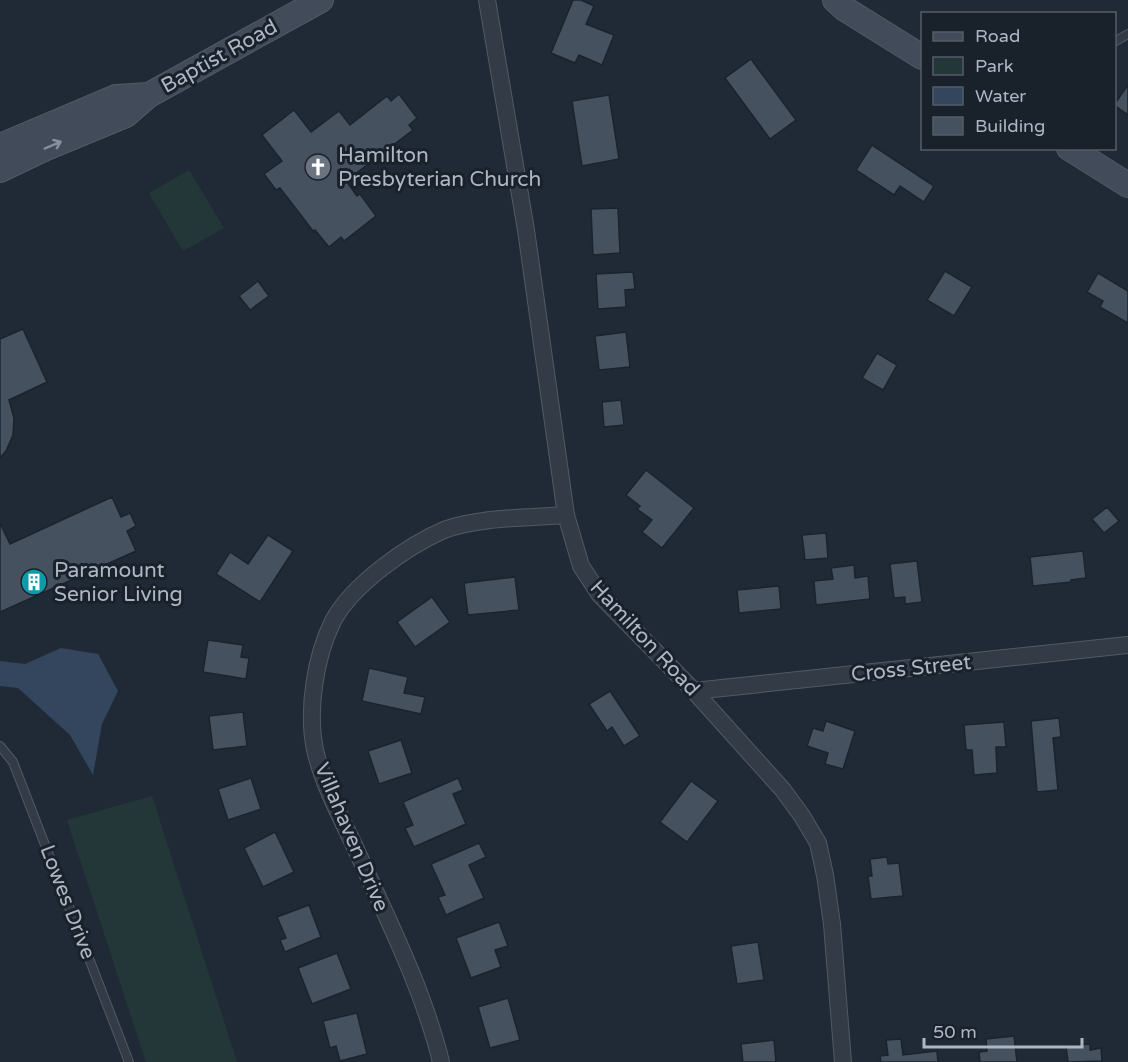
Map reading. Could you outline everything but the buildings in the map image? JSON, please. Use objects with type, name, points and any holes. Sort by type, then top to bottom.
[{"type":"main road","name":"Baptist Road","points":[[0,170],[126,115],[149,95],[321,0]]},
{"type":"main road","points":[[835,0],[845,9],[921,56]]},
{"type":"main road","name":"Baptist Road","points":[[0,146],[116,97],[149,95]]},
{"type":"main road","points":[[1072,150],[1128,185]]},
{"type":"street","name":"Hamilton Road","points":[[487,0],[526,230],[566,515],[581,566],[600,595],[694,691],[783,790],[818,843],[832,924],[843,1062]]},
{"type":"street","name":"Villahaven Drive","points":[[441,1062],[408,963],[329,792],[315,750],[311,711],[317,667],[333,621],[359,587],[402,553],[445,530],[488,520],[566,515]]},
{"type":"street","name":"Cross Street","points":[[694,691],[1128,645]]},
{"type":"lane","name":"Lowes Drive","points":[[0,746],[13,762],[129,1062]]},
{"type":"green space","points":[[189,170],[224,228],[183,251],[149,193]]},
{"type":"green space","points":[[152,796],[237,1062],[146,1062],[67,820]]},
{"type":"water","points":[[61,648],[98,654],[118,691],[102,724],[93,775],[70,735],[18,688],[0,686],[0,661],[25,664]]},
{"type":"place","name":"Hamilton Presbyterian Church","points":[[318,167]]},
{"type":"place","name":"Paramount Senior Living","points":[[34,582]]}]
